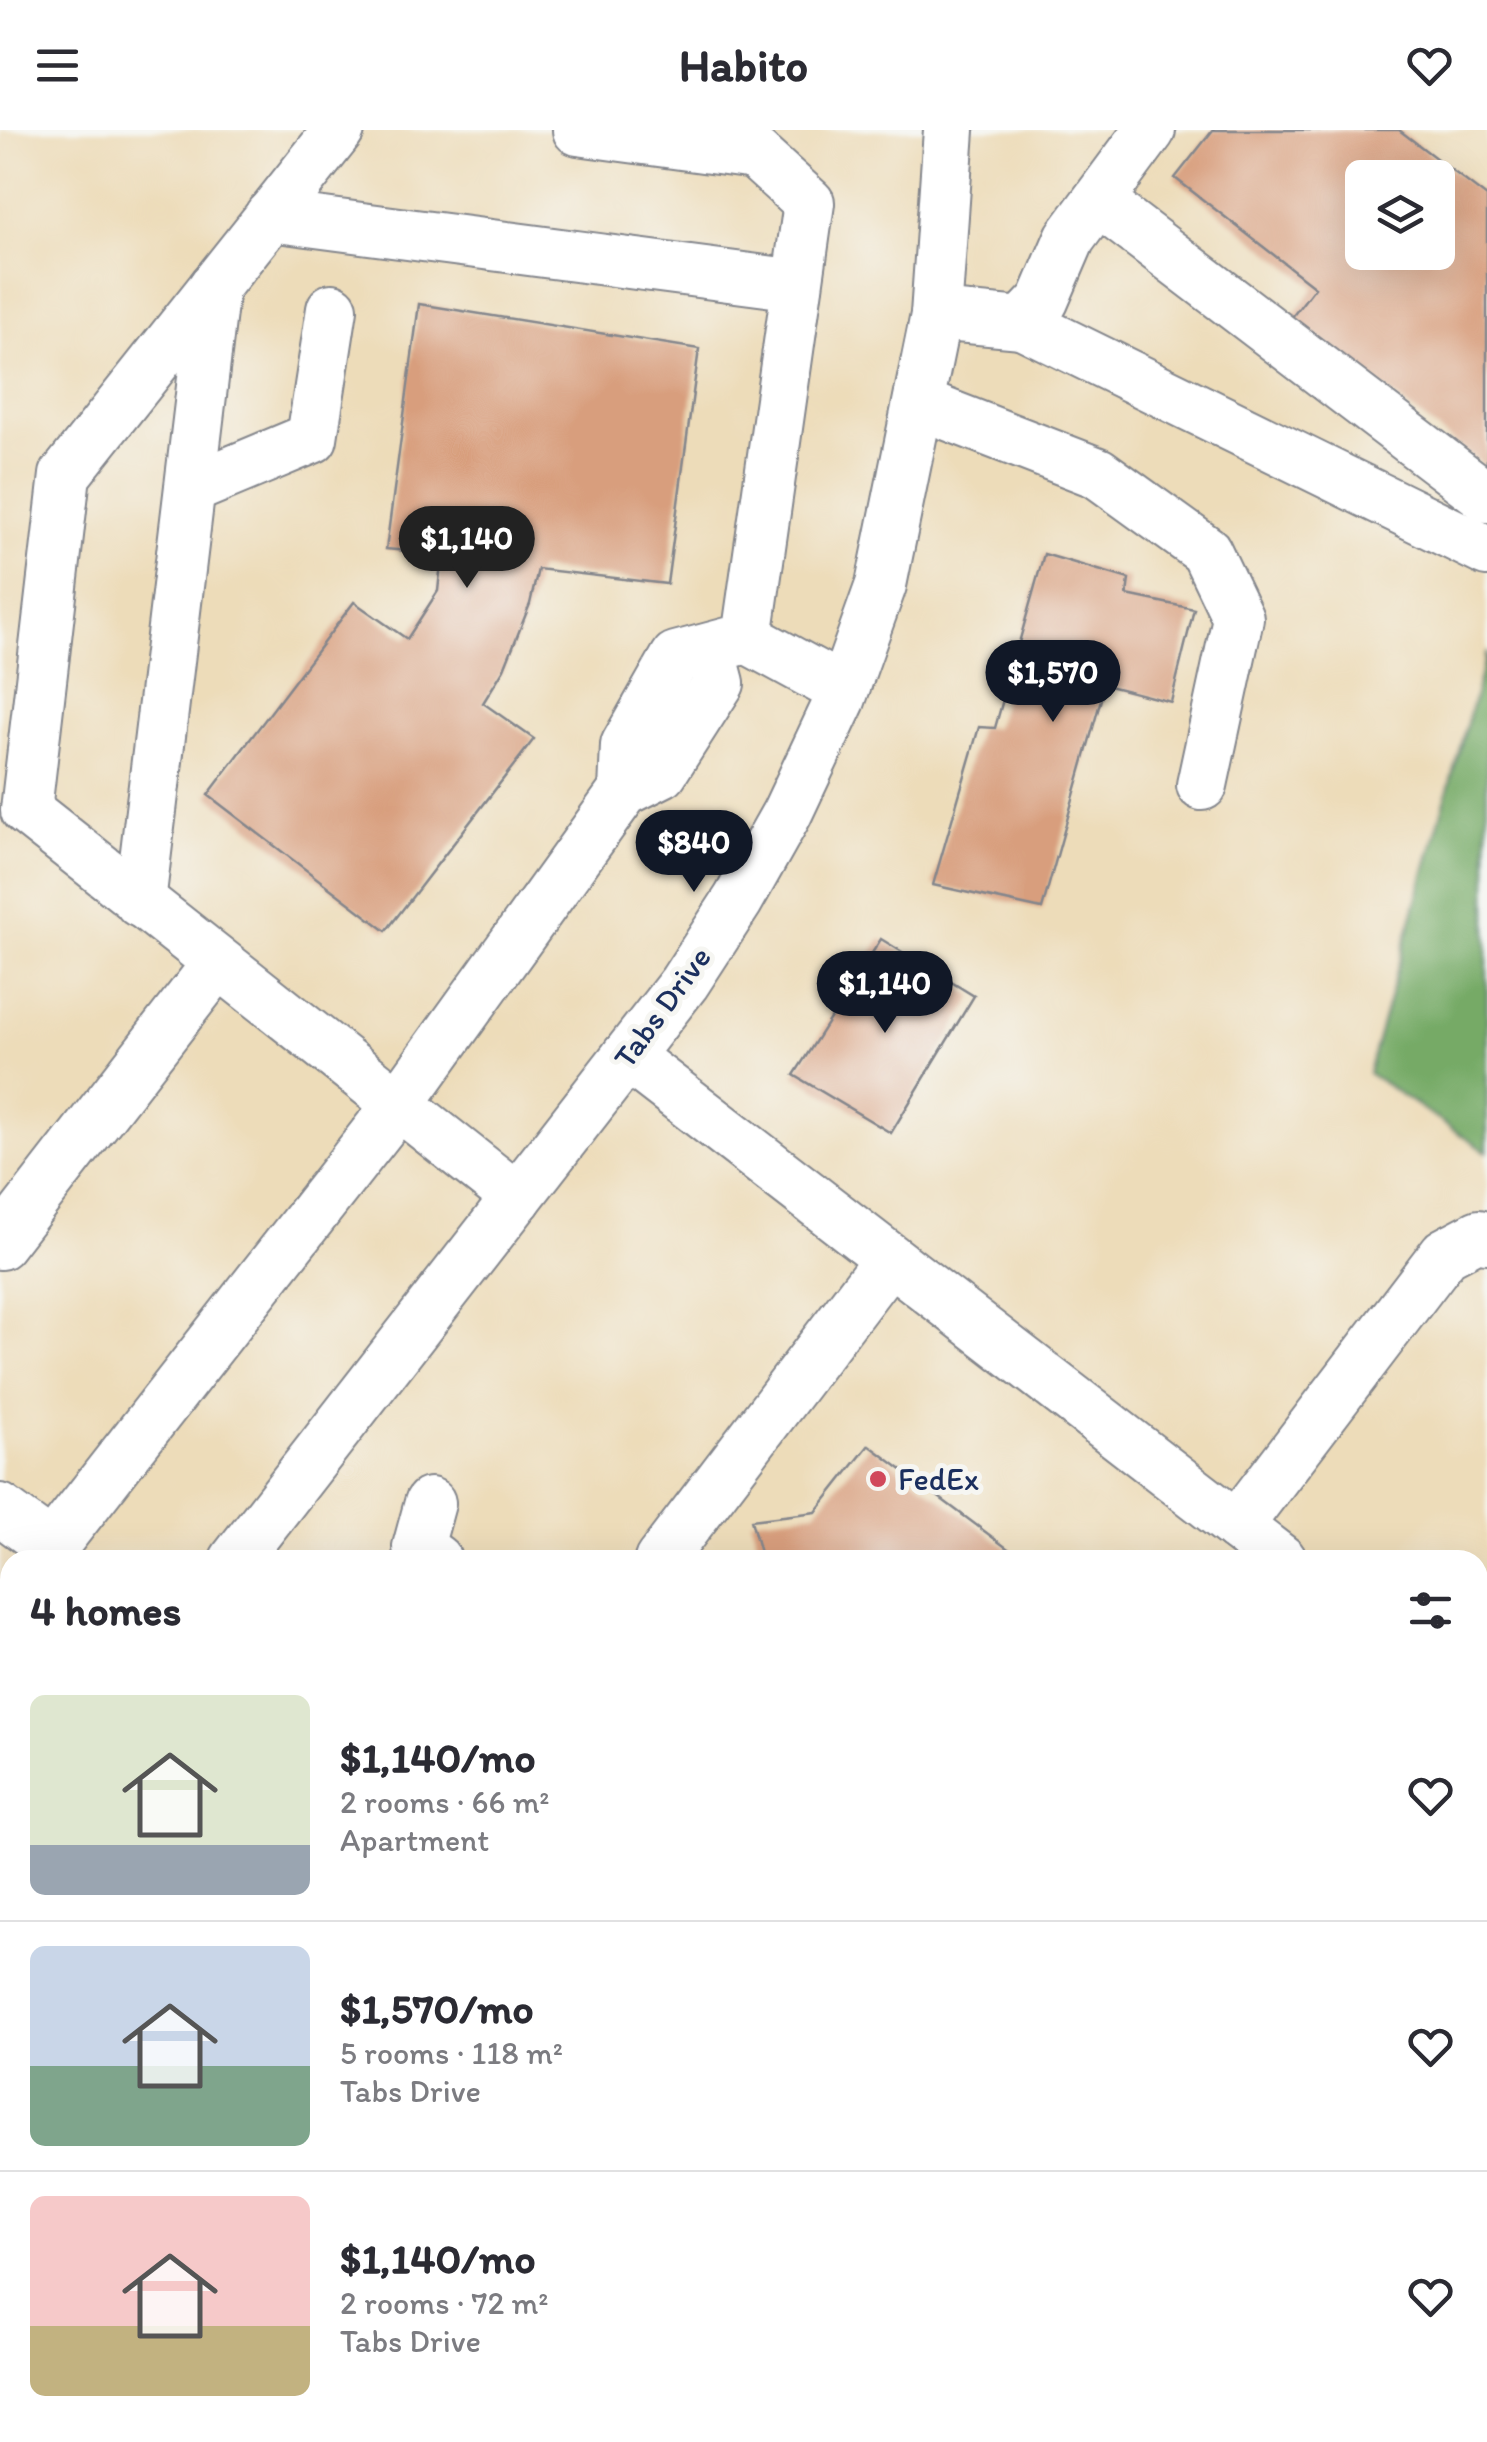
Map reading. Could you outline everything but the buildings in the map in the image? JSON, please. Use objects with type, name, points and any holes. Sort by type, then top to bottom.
[{"type":"street","points":[[339,130],[65,475],[26,810],[517,1198]]},
{"type":"street","points":[[578,130],[755,154],[809,203],[729,643]]},
{"type":"street","name":"Tabs Drive","points":[[243,1550],[684,983],[738,900],[787,813],[843,690],[882,585],[936,315],[949,130]]},
{"type":"street","points":[[1022,324],[1043,301],[1070,238],[1150,130]]},
{"type":"street","points":[[1098,201],[1487,497]]},
{"type":"street","points":[[270,216],[797,285]]},
{"type":"street","points":[[140,902],[214,287]]},
{"type":"street","points":[[190,489],[312,438],[332,309]]},
{"type":"street","points":[[936,315],[1022,324],[1487,550]]},
{"type":"street","points":[[920,404],[1098,473],[1206,551],[1238,618],[1202,786]]},
{"type":"street","points":[[0,1509],[52,1547],[398,1105],[624,791],[626,745],[676,657],[729,643],[843,690]]},
{"type":"street","points":[[0,1244],[218,963]]},
{"type":"street","points":[[627,1056],[1268,1550]]},
{"type":"street","points":[[1237,1526],[1445,1253],[1479,1235],[1487,1238]]},
{"type":"street","points":[[668,1550],[889,1259]]},
{"type":"street","points":[[422,1550],[418,1547],[430,1503]]},
{"type":"green space","points":[[1487,652],[1487,1152],[1368,1073]]},
{"type":"place","name":"FedEx","points":[[878,1479]]}]
